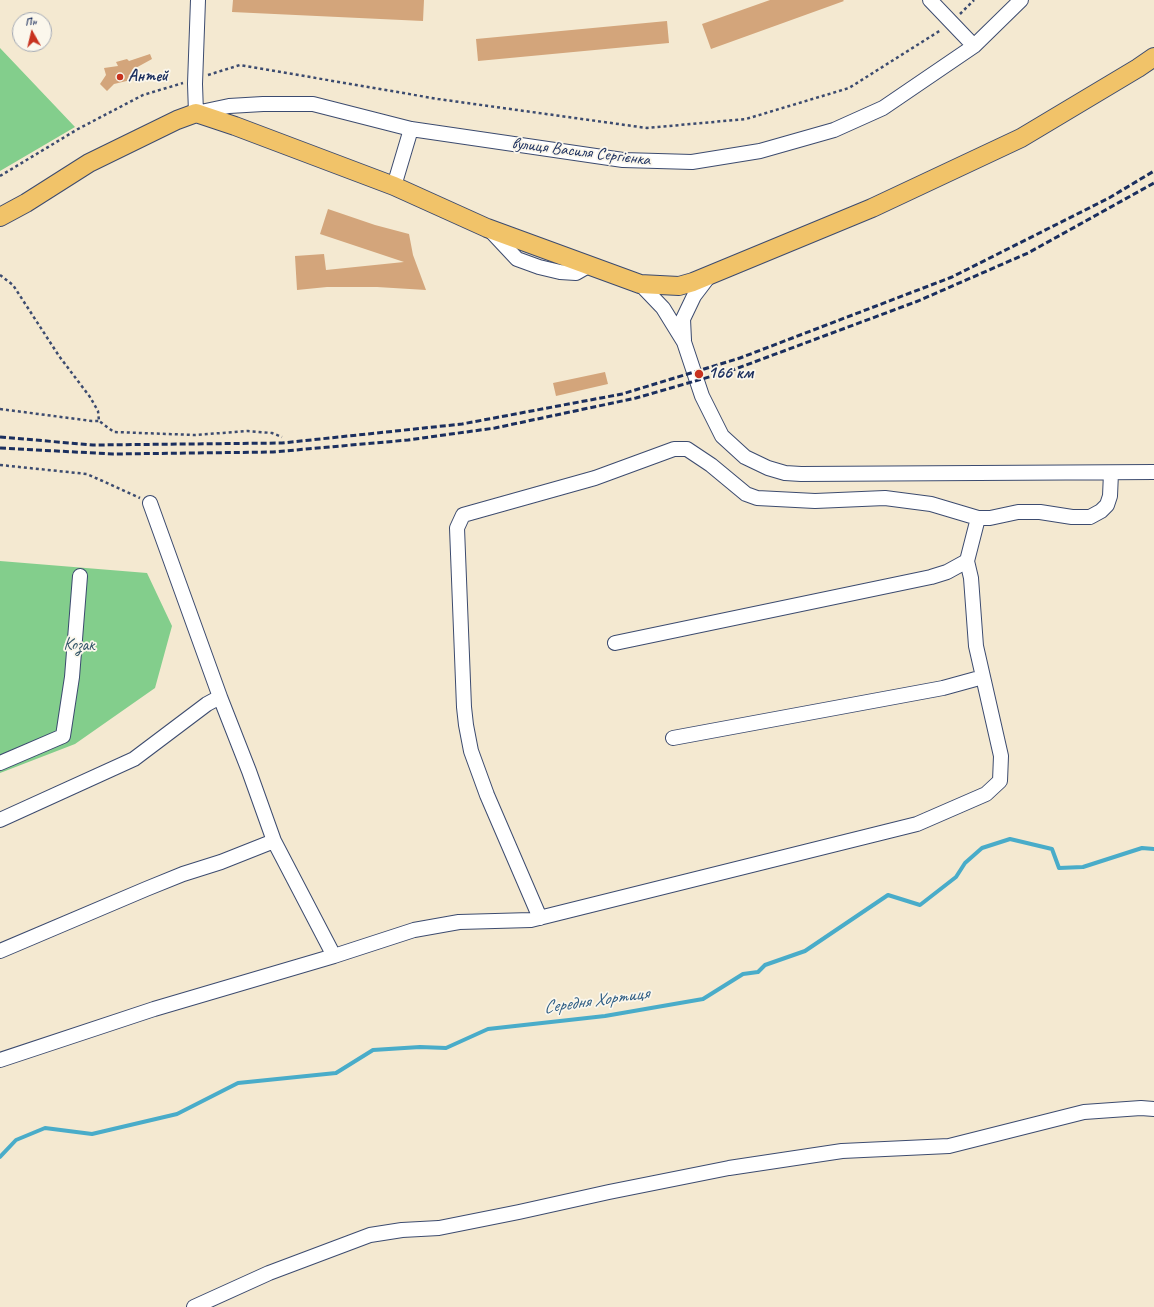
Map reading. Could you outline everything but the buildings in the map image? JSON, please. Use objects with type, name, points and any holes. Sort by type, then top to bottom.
[{"type":"main road","points":[[196,113],[235,126],[394,186],[488,228],[640,284],[679,286],[872,208],[1021,138],[1154,57]]},
{"type":"main road","name":"вулиця Василя Сергієнка","points":[[0,216],[26,203],[89,163],[196,113]]},
{"type":"street","points":[[196,113],[195,79],[198,0]]},
{"type":"street","points":[[930,0],[974,46]]},
{"type":"street","name":"вулиця Василя Сергієнка","points":[[196,113],[229,106],[313,104],[411,129],[623,160],[692,162],[760,151],[834,130],[883,108],[974,46],[1021,0]]},
{"type":"street","points":[[394,186],[411,129]]},
{"type":"street","points":[[684,342],[683,319],[694,296],[710,274]]},
{"type":"street","points":[[640,284],[663,308],[684,342],[702,396],[722,436],[745,457],[768,468],[785,473],[801,474],[1154,472]]},
{"type":"street","points":[[540,918],[487,795],[471,751],[466,725],[457,528],[463,515],[595,478],[674,449],[687,449],[711,465],[746,494],[757,498],[815,501],[885,498],[931,504],[978,518],[990,518],[1018,512],[1040,512],[1072,517],[1090,517],[1102,511],[1107,505],[1110,496],[1111,473]]},
{"type":"street","points":[[150,503],[274,841],[334,956]]},
{"type":"street","points":[[0,1060],[154,1009],[334,956],[414,930],[459,922],[530,920],[540,918],[917,824],[986,794],[1000,781],[1001,756],[976,646],[972,578],[967,561],[978,518]]},
{"type":"street","points":[[615,643],[932,577],[947,572],[967,561]]},
{"type":"street","points":[[0,763],[63,736],[72,677],[80,576]]},
{"type":"street","points":[[673,738],[943,688],[983,677]]},
{"type":"street","points":[[0,820],[134,759],[207,704],[220,697]]},
{"type":"street","points":[[0,951],[183,874],[221,862],[274,841]]},
{"type":"street","points":[[194,1307],[269,1273],[370,1235],[402,1230],[439,1228],[728,1168],[842,1151],[949,1146],[1084,1112],[1141,1108],[1154,1109]]},
{"type":"path","points":[[0,176],[78,129],[143,95],[240,65],[438,99],[647,128],[746,119],[849,88],[938,32],[974,0]]},
{"type":"path","points":[[0,275],[13,285],[59,356],[90,397],[98,411],[99,421]]},
{"type":"path","points":[[0,409],[99,421],[114,432],[195,435],[248,432],[272,433],[282,437]]},
{"type":"path","points":[[0,465],[87,474],[150,503]]},
{"type":"green space","points":[[0,48],[75,127],[0,171]]},
{"type":"green space","name":"Козак","points":[[0,561],[147,573],[172,626],[155,688],[75,744],[0,773]]},
{"type":"waterway","name":"Середня Хортиця","points":[[0,1157],[16,1140],[45,1128],[92,1134],[177,1114],[238,1083],[336,1073],[373,1050],[420,1047],[446,1048],[488,1029],[605,1016],[703,999],[743,974],[758,972],[765,965],[805,951],[888,895],[920,905],[956,877],[965,863],[982,848],[1010,839],[1052,849],[1059,868],[1083,867],[1142,848],[1154,849]]},
{"type":"railway","points":[[0,437],[93,445],[282,443],[462,424],[622,394],[740,358],[952,277],[1109,198],[1154,171]]},
{"type":"railway","points":[[0,448],[113,454],[273,452],[408,440],[495,428],[636,398],[730,371],[918,301],[1028,253],[1154,183]]},
{"type":"place","name":"Антей","points":[[120,77]]},
{"type":"place","name":"166 км","points":[[699,374]]}]
